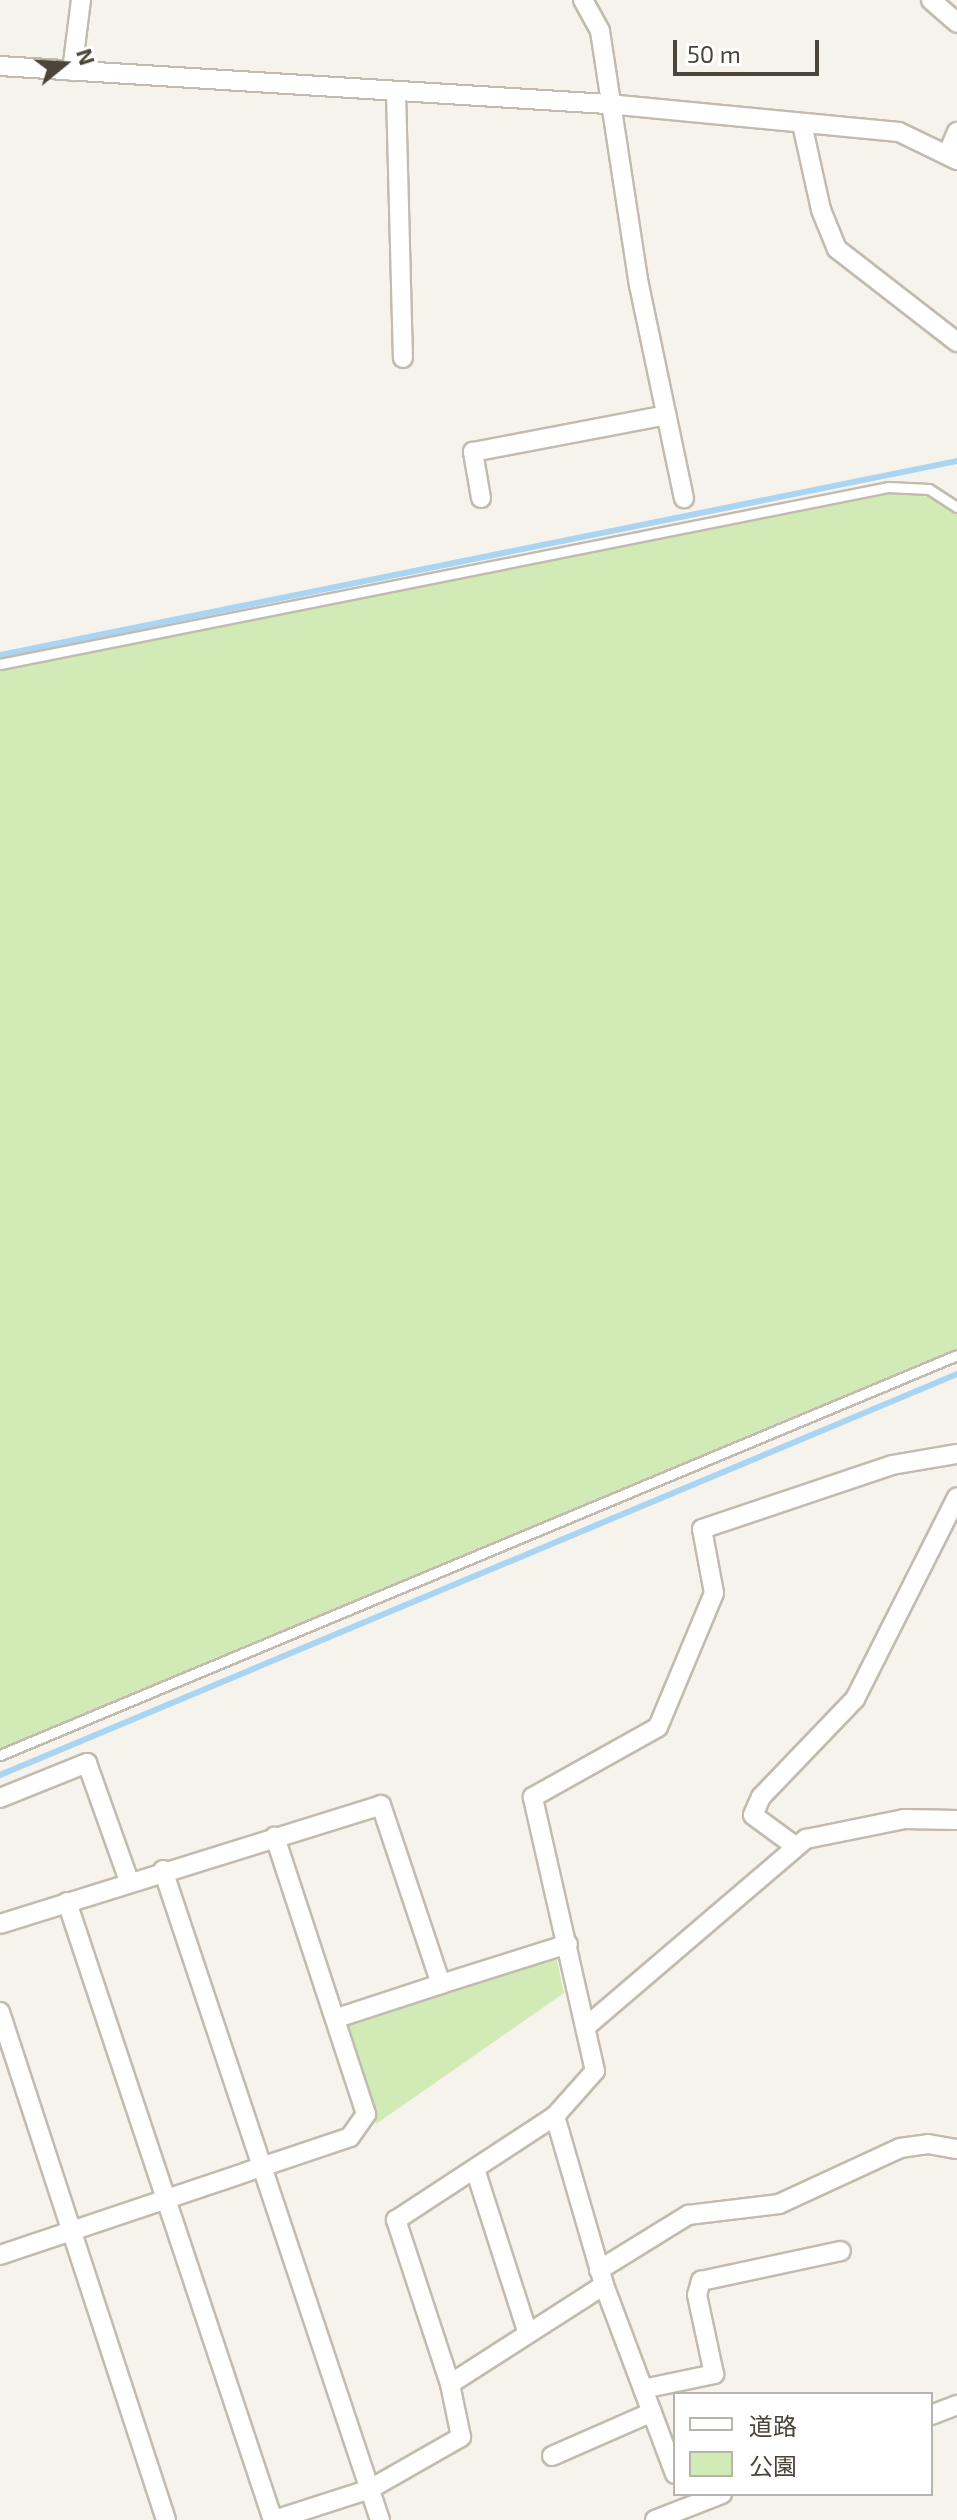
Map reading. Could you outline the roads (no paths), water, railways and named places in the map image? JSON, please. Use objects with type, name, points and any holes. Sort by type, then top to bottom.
[{"type":"street","points":[[72,71],[81,0]]},
{"type":"street","points":[[583,0],[600,31],[608,104],[684,498]]},
{"type":"street","points":[[931,0],[957,23]]},
{"type":"street","points":[[0,66],[608,104],[899,132],[953,157],[957,132]]},
{"type":"street","points":[[396,93],[403,358]]},
{"type":"street","points":[[802,124],[823,219],[837,249],[957,342]]},
{"type":"street","points":[[481,498],[473,452],[667,415]]},
{"type":"street","points":[[67,1902],[164,2201],[274,2520],[370,2489],[461,2437],[450,2384],[396,2220],[555,2116],[595,2071],[588,2025],[533,1797],[658,1727],[714,1593],[702,1529],[892,1465],[957,1454]]},
{"type":"street","points":[[795,1846],[753,1815],[761,1797],[855,1699],[957,1497]]},
{"type":"street","points":[[0,1798],[87,1763],[129,1881]]},
{"type":"street","points":[[0,1924],[163,1870],[381,1805],[441,1984]]},
{"type":"street","points":[[588,2025],[806,1839],[904,1819],[957,1820]]},
{"type":"street","points":[[0,2255],[350,2137],[366,2114],[337,2018],[275,1837]]},
{"type":"street","points":[[163,1870],[380,2520]]},
{"type":"street","points":[[337,2018],[568,1944]]},
{"type":"street","points":[[0,2012],[166,2520]]},
{"type":"street","points":[[555,2116],[602,2278],[673,2469]]},
{"type":"street","points":[[450,2384],[688,2215],[779,2204],[900,2148],[928,2144],[957,2149]]},
{"type":"street","points":[[475,2169],[527,2331]]},
{"type":"street","points":[[643,2389],[714,2374],[697,2295],[701,2281],[841,2251]]},
{"type":"street","points":[[933,2414],[957,2405]]},
{"type":"street","points":[[552,2456],[652,2412]]},
{"type":"street","points":[[655,2520],[685,2500],[710,2496]]},
{"type":"lane","points":[[0,664],[888,487],[929,489],[957,507]]},
{"type":"lane","points":[[0,1755],[957,1355]]},
{"type":"waterway","points":[[0,655],[957,461]]},
{"type":"waterway","points":[[0,1775],[957,1374]]}]
